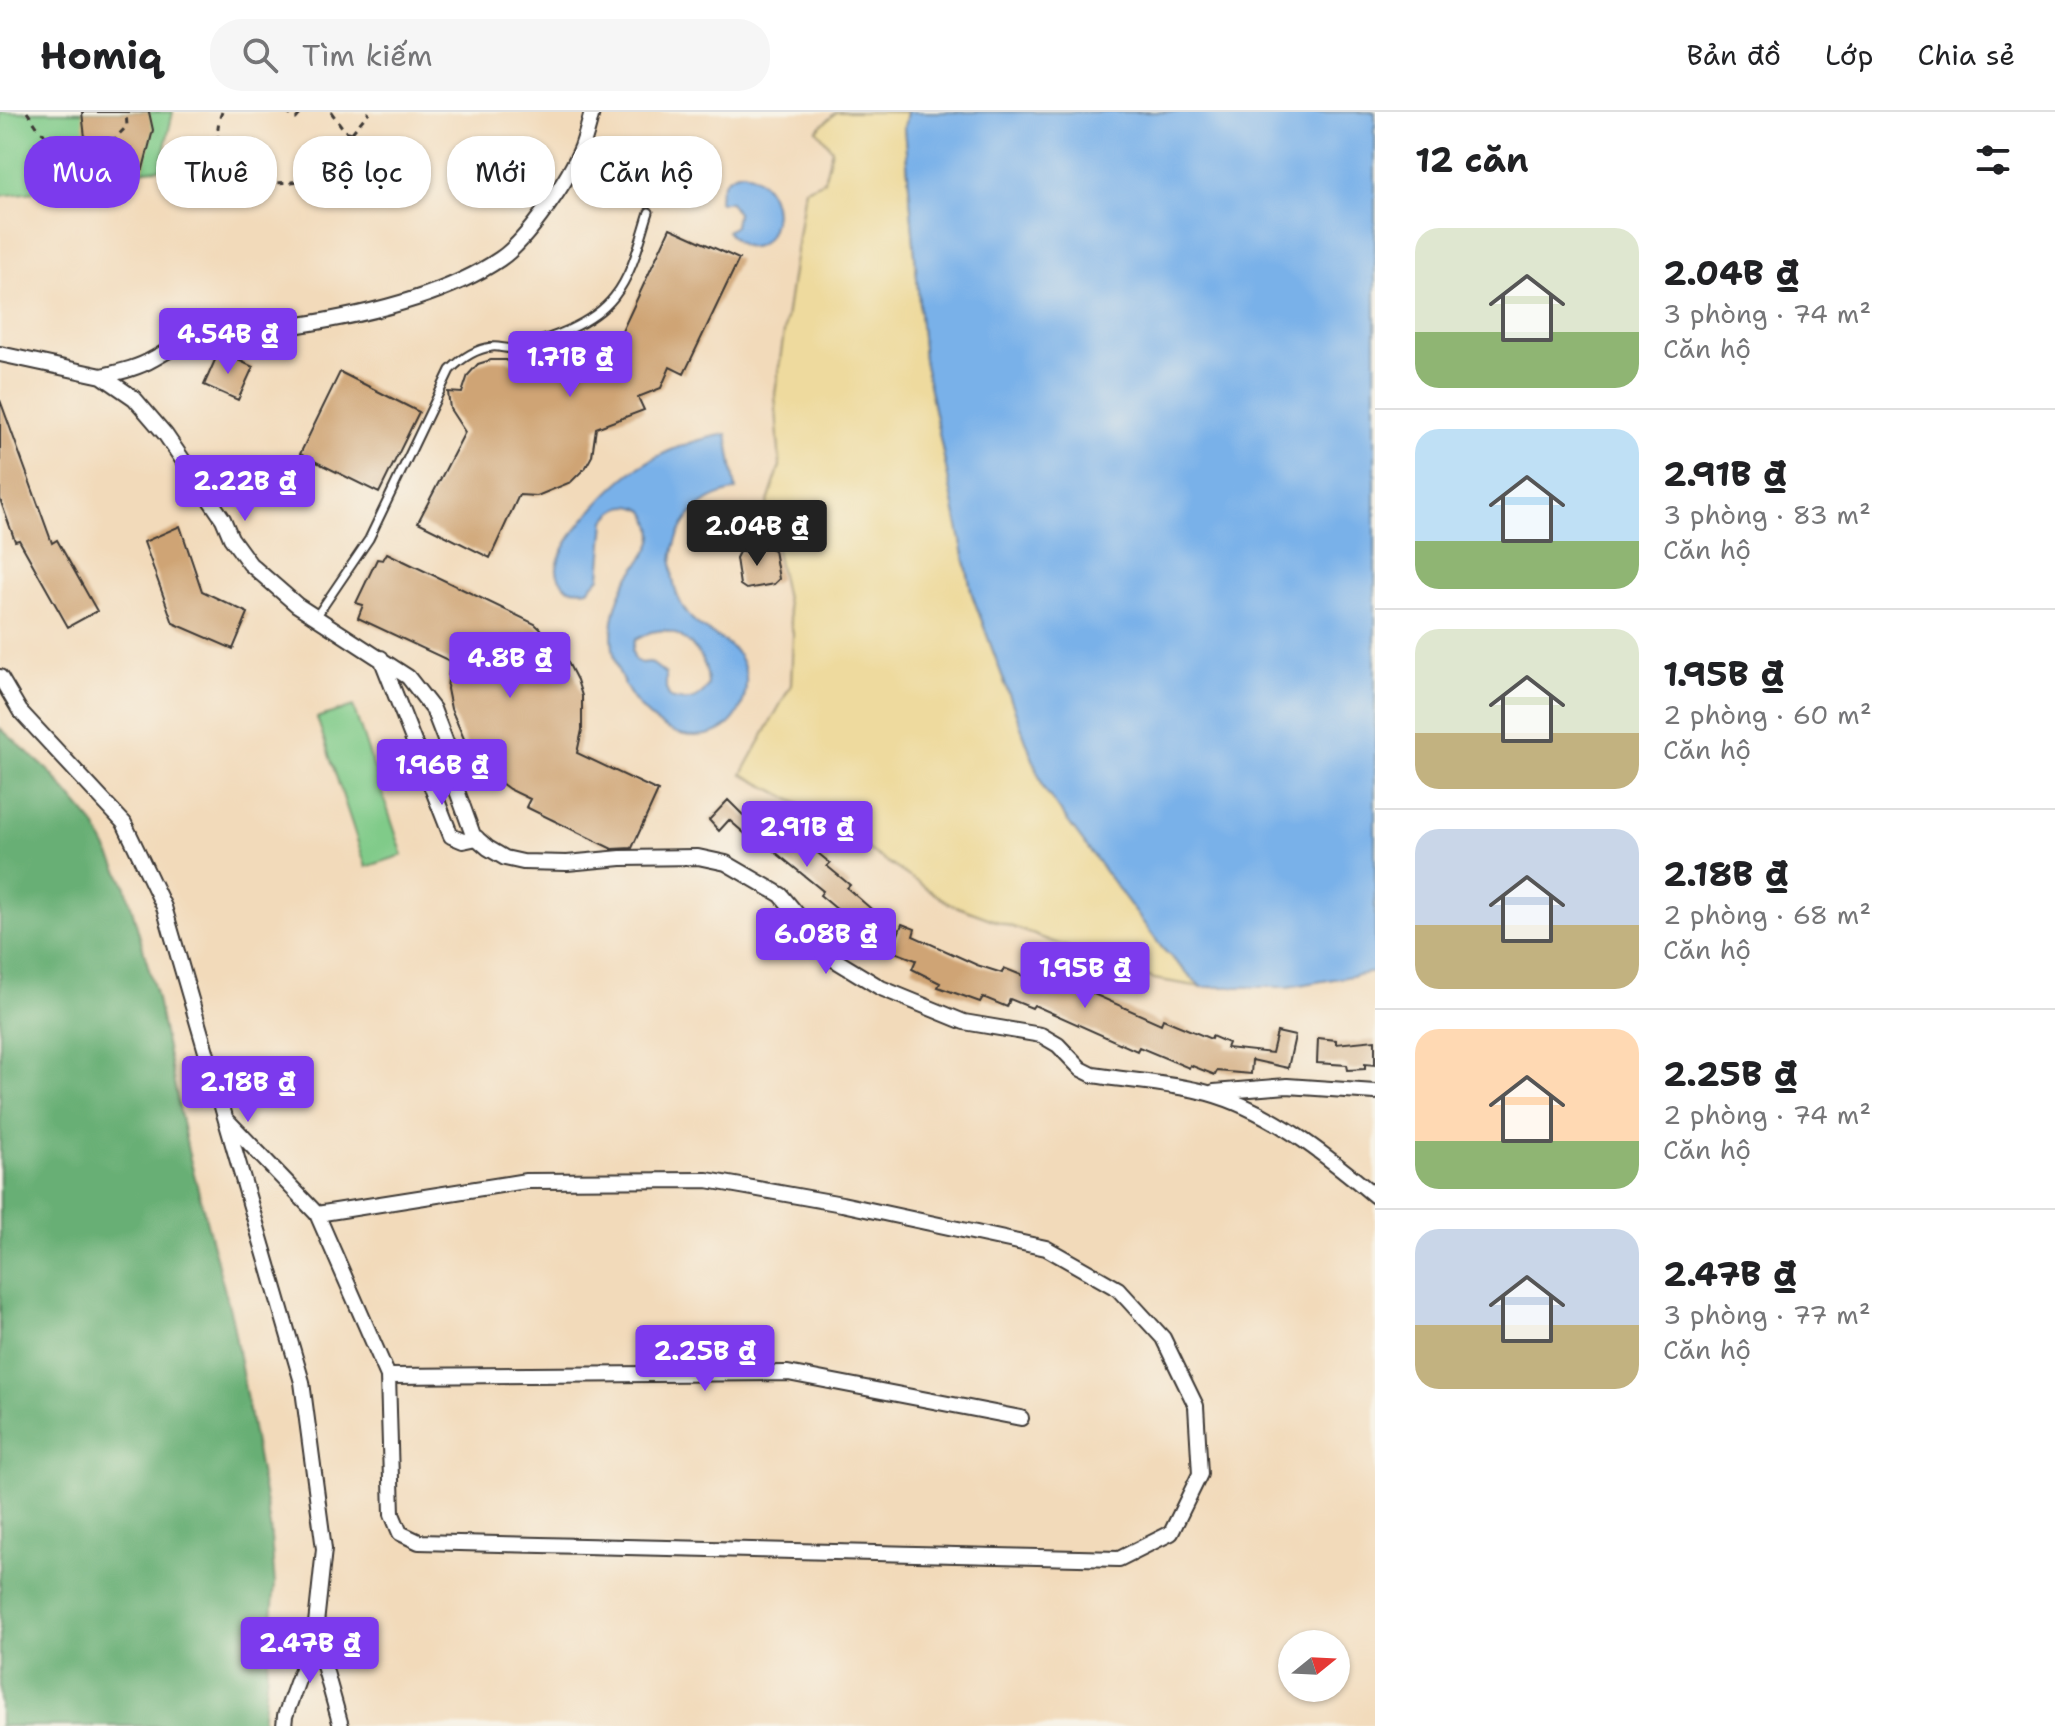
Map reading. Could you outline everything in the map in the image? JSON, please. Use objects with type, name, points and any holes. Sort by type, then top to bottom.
[{"type":"street","points":[[102,376],[152,359],[195,338],[293,326],[369,311],[437,290],[480,271],[503,257],[552,199],[581,149],[592,112]]},
{"type":"street","points":[[0,354],[102,376],[134,398],[165,434],[250,564],[297,605],[408,677],[433,709],[450,753],[463,811],[477,838],[505,858],[523,862],[567,863],[621,858],[698,857],[726,863],[781,895],[835,960],[881,988],[964,1022],[1041,1035],[1058,1045],[1081,1069],[1093,1075],[1206,1092],[1233,1101],[1321,1153],[1375,1196]]},
{"type":"street","points":[[381,658],[451,836],[463,841],[477,838]]},
{"type":"street","points":[[0,677],[20,711],[124,823],[164,907],[302,1382],[324,1549],[315,1633],[284,1726]]},
{"type":"street","points":[[1206,1092],[1287,1086],[1375,1092]]},
{"type":"street","points":[[227,1120],[317,1214],[388,1376],[392,1514],[400,1533],[419,1542],[1119,1559],[1171,1533],[1200,1474],[1196,1406],[1163,1338],[1118,1289],[1046,1248],[842,1204],[707,1180],[526,1181],[317,1214]]},
{"type":"street","points":[[388,1376],[788,1373],[1021,1418]]},
{"type":"street","points":[[315,1633],[341,1726]]},
{"type":"lane","points":[[316,617],[369,539],[450,370],[462,358],[477,351],[493,346],[512,349],[554,335],[585,322],[605,307],[629,272],[649,212]]},
{"type":"path","points":[[27,112],[40,131],[75,157],[83,158],[101,153],[127,126],[126,112]]},
{"type":"path","points":[[222,112],[217,139],[231,165],[246,176],[271,183],[313,180],[369,112]]},
{"type":"path","points":[[286,112],[296,119],[302,112]]},
{"type":"path","points":[[331,112],[345,131],[352,133]]},
{"type":"green space","points":[[0,112],[173,112],[168,136],[156,136],[156,169],[140,173],[140,136],[24,136],[24,193],[0,196]]},
{"type":"green space","points":[[353,706],[403,855],[366,867],[317,718]]},
{"type":"green space","points":[[0,728],[49,771],[94,824],[125,884],[156,994],[188,1151],[232,1318],[270,1526],[275,1584],[262,1726],[0,1726]]},
{"type":"sand","points":[[836,112],[907,112],[904,128],[924,360],[972,595],[1044,789],[1163,949],[1201,987],[1154,979],[950,904],[805,807],[742,774],[791,685],[793,634],[767,505],[780,466],[775,394],[805,189],[824,181],[832,149],[817,130]]},
{"type":"water","points":[[907,112],[1375,112],[1375,972],[1288,987],[1201,987],[1163,949],[1044,789],[972,594],[924,360],[904,128]]},
{"type":"water","points":[[744,172],[762,183],[772,197],[775,214],[772,229],[764,241],[754,247],[741,244],[727,231],[735,226],[737,213],[730,202],[722,202],[722,186],[732,175]]},
{"type":"water","points":[[727,434],[736,490],[710,499],[694,512],[677,540],[672,572],[681,604],[691,618],[739,656],[744,666],[746,689],[739,711],[724,728],[697,736],[681,734],[652,719],[640,707],[622,678],[614,653],[612,634],[617,604],[624,586],[648,552],[653,534],[645,511],[623,507],[605,521],[600,577],[588,590],[569,589],[562,583],[557,568],[560,556],[578,528],[603,498],[628,475],[671,450]],"holes":[[[664,630],[696,650],[705,666],[708,685],[692,699],[670,698],[666,689],[666,674],[650,662],[635,660],[632,651],[635,640],[651,632]]]},
{"type":"building","points":[[82,112],[149,112],[153,130],[140,171],[140,136],[85,136]]},
{"type":"building","points":[[670,228],[739,259],[684,374],[670,367],[661,388],[638,397],[644,410],[596,428],[592,456],[571,482],[537,496],[519,495],[490,558],[418,522],[465,432],[450,409],[448,392],[462,393],[468,375],[478,364],[491,360],[506,360],[517,366],[528,362],[531,371],[618,340]]},
{"type":"building","points":[[219,351],[253,367],[238,400],[204,385]]},
{"type":"building","points":[[340,372],[419,412],[379,493],[300,454]]},
{"type":"building","points":[[0,400],[52,543],[57,540],[97,611],[68,627],[19,540],[15,541],[0,499]]},
{"type":"building","points":[[180,526],[202,591],[248,613],[233,649],[173,623],[144,542]]},
{"type":"building","points":[[768,547],[774,550],[779,579],[774,584],[746,589],[740,585],[736,558],[739,552]]},
{"type":"building","points":[[387,553],[535,624],[561,649],[582,696],[582,730],[577,753],[658,791],[632,848],[612,849],[526,807],[530,799],[493,777],[468,748],[451,709],[447,689],[450,661],[358,618],[363,605],[356,603],[377,559],[383,560]]},
{"type":"building","points":[[728,800],[746,818],[756,807],[775,824],[778,820],[830,863],[827,866],[850,885],[847,888],[891,926],[873,947],[836,914],[839,911],[820,895],[823,891],[754,835],[751,839],[729,820],[719,831],[709,820]]},
{"type":"building","points":[[902,924],[915,929],[913,936],[977,965],[1002,973],[1004,968],[1026,977],[1030,969],[1059,982],[1060,979],[1161,1024],[1163,1019],[1211,1039],[1212,1036],[1228,1043],[1226,1048],[1272,1053],[1277,1032],[1295,1036],[1288,1068],[1252,1060],[1251,1074],[1217,1071],[1215,1075],[1190,1065],[1189,1068],[1139,1047],[1137,1051],[1034,1005],[1032,1008],[1010,999],[1007,1007],[983,997],[980,1002],[938,987],[940,983],[912,969],[916,960],[892,951]]},
{"type":"building","points":[[1318,1038],[1336,1040],[1336,1044],[1375,1040],[1375,1065],[1365,1064],[1365,1069],[1348,1070],[1347,1065],[1317,1063]]}]
